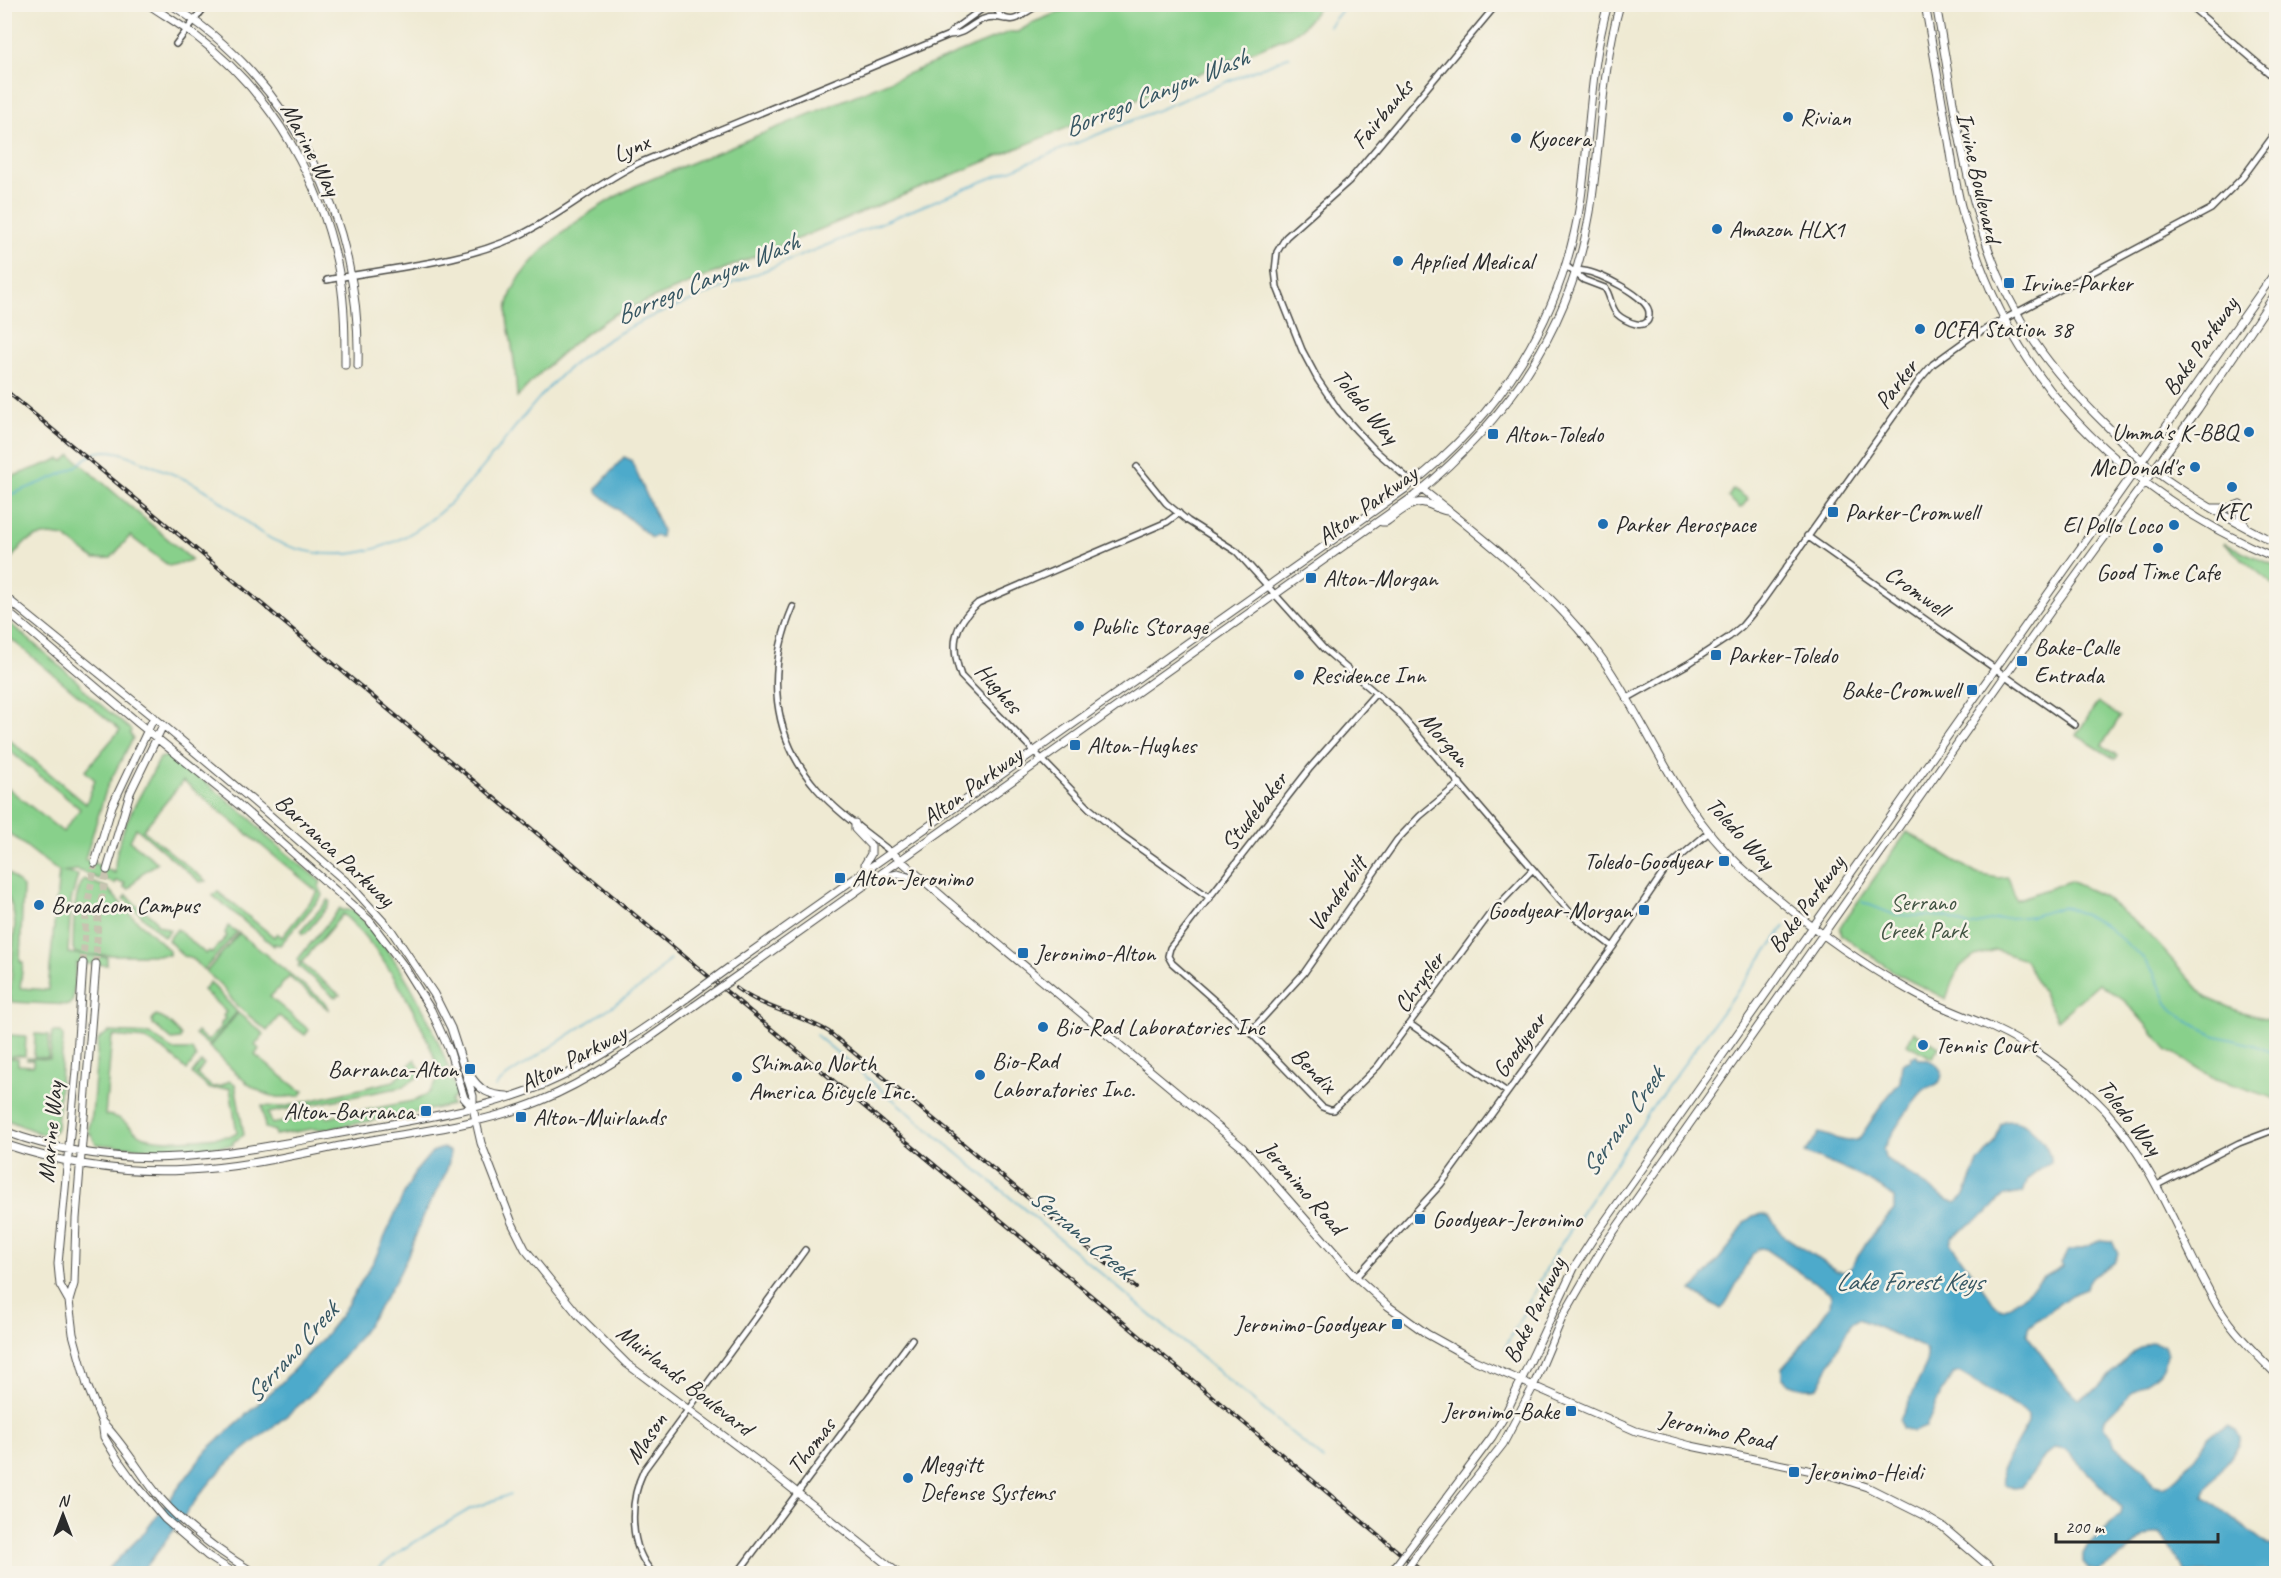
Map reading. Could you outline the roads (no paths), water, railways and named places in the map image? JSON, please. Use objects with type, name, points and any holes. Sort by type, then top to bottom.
[{"type":"main road","name":"Marine Way","points":[[148,4],[187,30],[231,67],[256,94],[291,144],[313,186],[329,231],[340,277],[345,330],[345,365]]},
{"type":"main road","name":"Marine Way","points":[[170,4],[220,41],[250,70],[283,112],[312,160],[329,197],[352,275],[357,311],[358,366]]},
{"type":"main road","name":"Alton Parkway","points":[[4,1131],[81,1152],[142,1159],[204,1156],[473,1108],[512,1097],[551,1082],[604,1054],[687,998],[1413,483],[1460,443],[1509,382],[1543,321],[1565,265],[1581,197],[1597,55],[1608,4]]},
{"type":"main road","name":"Alton Parkway","points":[[4,1144],[81,1164],[131,1170],[204,1169],[476,1120],[526,1107],[571,1086],[627,1054],[900,862],[1377,523],[1422,490],[1471,446],[1512,397],[1550,334],[1572,284],[1590,213],[1607,66],[1620,4]]},
{"type":"main road","name":"Irvine Boulevard","points":[[1925,4],[1959,198],[1972,241],[2004,319],[2028,361],[2058,400],[2134,473],[2185,511],[2214,528],[2277,558]]},
{"type":"main road","name":"Irvine Boulevard","points":[[1936,4],[1972,195],[1987,245],[2016,312],[2043,356],[2068,386],[2153,470],[2211,508],[2277,543]]},
{"type":"main road","name":"Bake Parkway","points":[[1391,1573],[1492,1437],[1522,1381],[1566,1285],[1589,1245],[2277,271]]},
{"type":"main road","name":"Bake Parkway","points":[[1403,1574],[1503,1444],[1533,1387],[1562,1318],[1605,1244],[2006,676],[2198,409],[2277,293]]},
{"type":"main road","name":"Toledo Way","points":[[1413,483],[1559,607],[1602,659],[1668,774],[1709,832],[1737,863],[1824,934],[1915,994],[2004,1034],[2043,1056],[2087,1091],[2133,1145],[2157,1185],[2219,1309],[2277,1374]]},
{"type":"main road","points":[[1377,523],[1386,522],[1414,503],[1420,502],[1438,510],[1448,511]]},
{"type":"main road","points":[[2211,508],[2230,508],[2240,504],[2240,518],[2249,530]]},
{"type":"main road","name":"Barranca Parkway","points":[[4,596],[154,717],[351,886],[374,911],[405,950],[434,994],[451,1028],[465,1068],[473,1096],[473,1108]]},
{"type":"main road","name":"Barranca Parkway","points":[[4,609],[260,823],[369,920],[403,965],[427,1003],[450,1052],[464,1098],[473,1108]]},
{"type":"main road","points":[[94,863],[112,806],[154,717]]},
{"type":"main road","points":[[107,870],[130,793],[163,725]]},
{"type":"main road","points":[[1893,814],[1904,822]]},
{"type":"main road","points":[[855,823],[855,829],[871,846],[871,854],[865,864],[866,870]]},
{"type":"main road","name":"Jeronimo Road","points":[[891,852],[900,862],[1242,1146],[1356,1277],[1388,1306],[1427,1334],[1533,1387],[1649,1436],[1827,1474],[1867,1487],[1943,1527],[1998,1574]]},
{"type":"main road","points":[[874,880],[898,874],[923,881]]},
{"type":"main road","name":"Marine Way","points":[[83,963],[58,1264],[60,1285],[69,1301],[79,1360],[102,1422],[104,1437],[152,1506],[194,1545],[236,1574]]},
{"type":"main road","name":"Marine Way","points":[[69,1301],[74,1284],[81,1152],[96,964]]},
{"type":"main road","points":[[465,1068],[477,1086],[485,1093],[512,1097]]},
{"type":"main road","name":"Muirlands Boulevard","points":[[473,1108],[492,1175],[525,1249],[549,1281],[600,1339],[627,1364],[798,1492],[899,1574]]},
{"type":"main road","name":"Marine Way","points":[[102,1422],[117,1437],[130,1459],[176,1515],[215,1548],[256,1574]]},
{"type":"street","points":[[176,44],[207,4]]},
{"type":"street","name":"Lynx","points":[[949,35],[989,4]]},
{"type":"street","points":[[994,4],[996,12],[1005,19]]},
{"type":"street","points":[[1024,14],[1027,4]]},
{"type":"street","points":[[1024,14],[1040,4]]},
{"type":"street","name":"Fairbanks","points":[[1286,237],[1350,181],[1497,4]]},
{"type":"street","points":[[2188,4],[2277,79]]},
{"type":"street","name":"Lynx","points":[[327,280],[451,259],[504,242],[549,218],[615,175],[639,163],[949,35],[956,35],[985,17],[995,16],[1014,20],[1024,14]]},
{"type":"street","name":"Parker","points":[[1626,699],[1688,664],[1742,626],[1761,603],[1924,374],[1953,348],[2016,312],[2211,209],[2243,177],[2277,132]]},
{"type":"street","name":"Toledo Way","points":[[1286,237],[1277,252],[1275,271],[1277,287],[1302,350],[1318,380],[1339,411],[1376,451],[1413,483]]},
{"type":"street","points":[[1565,265],[1584,280],[1605,288],[1613,308],[1625,321],[1639,325],[1649,317],[1645,304],[1625,288],[1585,270],[1575,271]]},
{"type":"street","name":"Morgan","points":[[1137,467],[1160,497],[1188,521],[1238,552],[1324,648],[1398,712],[1574,918],[1613,947]]},
{"type":"street","name":"Hughes","points":[[1179,513],[1167,522],[978,603],[966,613],[955,638],[955,652],[961,676],[1033,753],[1099,818],[1210,898]]},
{"type":"street","name":"Cromwell","points":[[1807,536],[2075,725]]},
{"type":"street","name":"Jeronimo Road","points":[[793,607],[779,644],[778,715],[800,767],[819,791],[891,852]]},
{"type":"street","name":"Studebaker","points":[[1168,956],[1170,948],[1310,768],[1376,693]]},
{"type":"street","name":"Vanderbilt","points":[[1250,1032],[1304,973],[1397,840],[1420,816],[1460,783]]},
{"type":"street","name":"Goodyear","points":[[1356,1277],[1433,1194],[1613,947],[1665,870],[1709,832]]},
{"type":"street","name":"Chrysler","points":[[1330,1110],[1338,1108],[1377,1068],[1489,915],[1533,869]]},
{"type":"street","name":"Bendix","points":[[1168,956],[1172,963],[1250,1032],[1322,1107],[1330,1110]]},
{"type":"street","points":[[1410,1024],[1507,1092]]},
{"type":"street","points":[[2157,1185],[2239,1143],[2277,1129]]},
{"type":"street","name":"Mason","points":[[654,1574],[641,1554],[635,1537],[634,1510],[637,1484],[654,1455],[805,1250]]},
{"type":"street","name":"Thomas","points":[[737,1574],[912,1339]]},
{"type":"water","points":[[624,457],[631,460],[662,530],[661,537],[652,538],[597,492],[597,488]]},
{"type":"water","name":"Lake Forest Keys","points":[[1917,1056],[1918,1059],[1936,1064],[1942,1076],[1938,1083],[1920,1094],[1909,1109],[1883,1149],[1885,1158],[1956,1203],[1965,1195],[1978,1163],[1995,1142],[2001,1124],[2008,1121],[2017,1122],[2025,1125],[2040,1138],[2046,1146],[2050,1162],[2028,1179],[2023,1193],[2003,1196],[1987,1213],[1952,1237],[1950,1243],[1995,1305],[2002,1309],[2013,1305],[2044,1277],[2063,1266],[2061,1263],[2068,1251],[2086,1247],[2101,1240],[2112,1241],[2118,1254],[2114,1263],[2090,1278],[2087,1289],[2071,1295],[2028,1327],[2027,1335],[2065,1387],[2079,1399],[2092,1393],[2134,1351],[2152,1342],[2164,1346],[2167,1354],[2163,1368],[2156,1376],[2128,1396],[2105,1419],[2106,1429],[2114,1445],[2144,1470],[2154,1485],[2162,1487],[2181,1473],[2208,1436],[2228,1426],[2237,1430],[2241,1438],[2239,1445],[2206,1489],[2205,1497],[2268,1545],[2276,1546],[2276,1573],[2186,1573],[2161,1534],[2155,1533],[2145,1535],[2124,1555],[2098,1571],[2089,1569],[2083,1562],[2083,1554],[2088,1545],[2120,1515],[2121,1507],[2066,1450],[2055,1448],[2045,1456],[2022,1487],[2014,1488],[2004,1484],[2002,1469],[2028,1423],[2028,1416],[2023,1411],[1959,1372],[1955,1373],[1941,1393],[1926,1427],[1913,1432],[1902,1428],[1900,1420],[1927,1363],[1927,1352],[1923,1347],[1859,1319],[1851,1323],[1818,1387],[1803,1388],[1789,1383],[1782,1377],[1782,1368],[1797,1352],[1830,1306],[1831,1296],[1829,1292],[1765,1249],[1760,1248],[1753,1253],[1721,1309],[1692,1291],[1734,1241],[1744,1223],[1753,1216],[1762,1214],[1769,1216],[1784,1236],[1837,1271],[1844,1272],[1851,1268],[1867,1241],[1894,1210],[1894,1198],[1876,1185],[1805,1153],[1819,1133],[1845,1141],[1859,1139],[1900,1082],[1902,1064],[1911,1060],[1911,1057]]},
{"type":"water","points":[[443,1148],[450,1152],[447,1168],[424,1215],[405,1263],[379,1308],[325,1380],[301,1404],[237,1456],[213,1479],[141,1573],[103,1574],[144,1533],[207,1450],[280,1384],[323,1338],[341,1315],[375,1259],[416,1171],[432,1152]]},
{"type":"waterway","name":"Borrego Canyon Wash","points":[[1329,26],[1347,4]]},
{"type":"waterway","name":"Borrego Canyon Wash","points":[[4,497],[72,469],[94,453],[110,451],[128,455],[207,491],[261,533],[285,545],[312,552],[340,554],[366,551],[396,541],[423,526],[447,506],[562,374],[596,347],[622,332],[648,318],[1290,56]]},
{"type":"waterway","name":"Serrano Creek","points":[[1862,902],[1895,915],[1947,917],[1968,926],[1999,919],[2033,916],[2062,907],[2069,908],[2105,925],[2141,956],[2154,973],[2167,1003],[2187,1021],[2213,1035],[2254,1045],[2276,1054]]},
{"type":"waterway","name":"Serrano Creek","points":[[1505,1348],[1565,1238],[1654,1105],[1785,926]]},
{"type":"waterway","name":"Serrano Creek","points":[[495,1087],[507,1076],[638,989],[653,978],[670,959]]},
{"type":"waterway","name":"Serrano Creek","points":[[816,1035],[1324,1460]]},
{"type":"waterway","points":[[371,1574],[403,1549],[470,1509],[511,1494]]},
{"type":"tunnel","points":[[83,963],[86,914],[95,863]]},
{"type":"tunnel","points":[[96,964],[98,917],[107,870]]},
{"type":"railway","points":[[4,389],[1425,1574]]},
{"type":"railway","points":[[736,988],[758,1001],[829,1032],[1136,1288]]},
{"type":"place","name":"Rivian","points":[[1788,117]]},
{"type":"place","name":"Kyocera","points":[[1516,138]]},
{"type":"place","name":"Amazon HLX1","points":[[1717,229]]},
{"type":"place","name":"Applied Medical","points":[[1398,261]]},
{"type":"place","name":"Irvine-Parker","points":[[2009,283]]},
{"type":"place","name":"OCFA Station 38","points":[[1920,329]]},
{"type":"place","name":"Umma's K-BBQ","points":[[2249,432]]},
{"type":"place","name":"Alton-Toledo","points":[[1493,434]]},
{"type":"place","name":"McDonald's","points":[[2195,467]]},
{"type":"place","name":"KFC","points":[[2232,487]]},
{"type":"place","name":"Parker-Cromwell","points":[[1833,512]]},
{"type":"place","name":"Parker Aerospace","points":[[1603,524]]},
{"type":"place","name":"El Pollo Loco","points":[[2174,525]]},
{"type":"place","name":"Good Time Cafe","points":[[2158,548]]},
{"type":"place","name":"Alton-Morgan","points":[[1311,578]]},
{"type":"place","name":"Public Storage","points":[[1079,626]]},
{"type":"place","name":"Parker-Toledo","points":[[1716,655]]},
{"type":"place","name":"Bake-Calle Entrada","points":[[2022,661]]},
{"type":"place","name":"Residence Inn","points":[[1299,675]]},
{"type":"place","name":"Bake-Cromwell","points":[[1972,690]]},
{"type":"place","name":"Alton-Hughes","points":[[1075,745]]},
{"type":"place","name":"Toledo-Goodyear","points":[[1724,861]]},
{"type":"place","name":"Alton-Jeronimo","points":[[840,878]]},
{"type":"place","name":"Broadcom Campus","points":[[39,905]]},
{"type":"place","name":"Goodyear-Morgan","points":[[1644,910]]},
{"type":"place","name":"Jeronimo-Alton","points":[[1023,953]]},
{"type":"place","name":"Bio-Rad Laboratories Inc","points":[[1043,1027]]},
{"type":"place","name":"Tennis Court","points":[[1923,1045]]},
{"type":"place","name":"Barranca-Alton","points":[[470,1069]]},
{"type":"place","name":"Bio-Rad Laboratories Inc.","points":[[980,1075]]},
{"type":"place","name":"Shimano North America Bicycle Inc.","points":[[737,1077]]},
{"type":"place","name":"Alton-Barranca","points":[[426,1111]]},
{"type":"place","name":"Alton-Muirlands","points":[[521,1117]]},
{"type":"place","name":"Goodyear-Jeronimo","points":[[1420,1219]]},
{"type":"place","name":"Jeronimo-Goodyear","points":[[1397,1324]]},
{"type":"place","name":"Jeronimo-Bake","points":[[1571,1411]]},
{"type":"place","name":"Jeronimo-Heidi","points":[[1794,1472]]},
{"type":"place","name":"Meggitt Defense Systems","points":[[908,1478]]},
{"type":"park label","name":"Serrano Creek Park","points":[[1923,916]]}]
